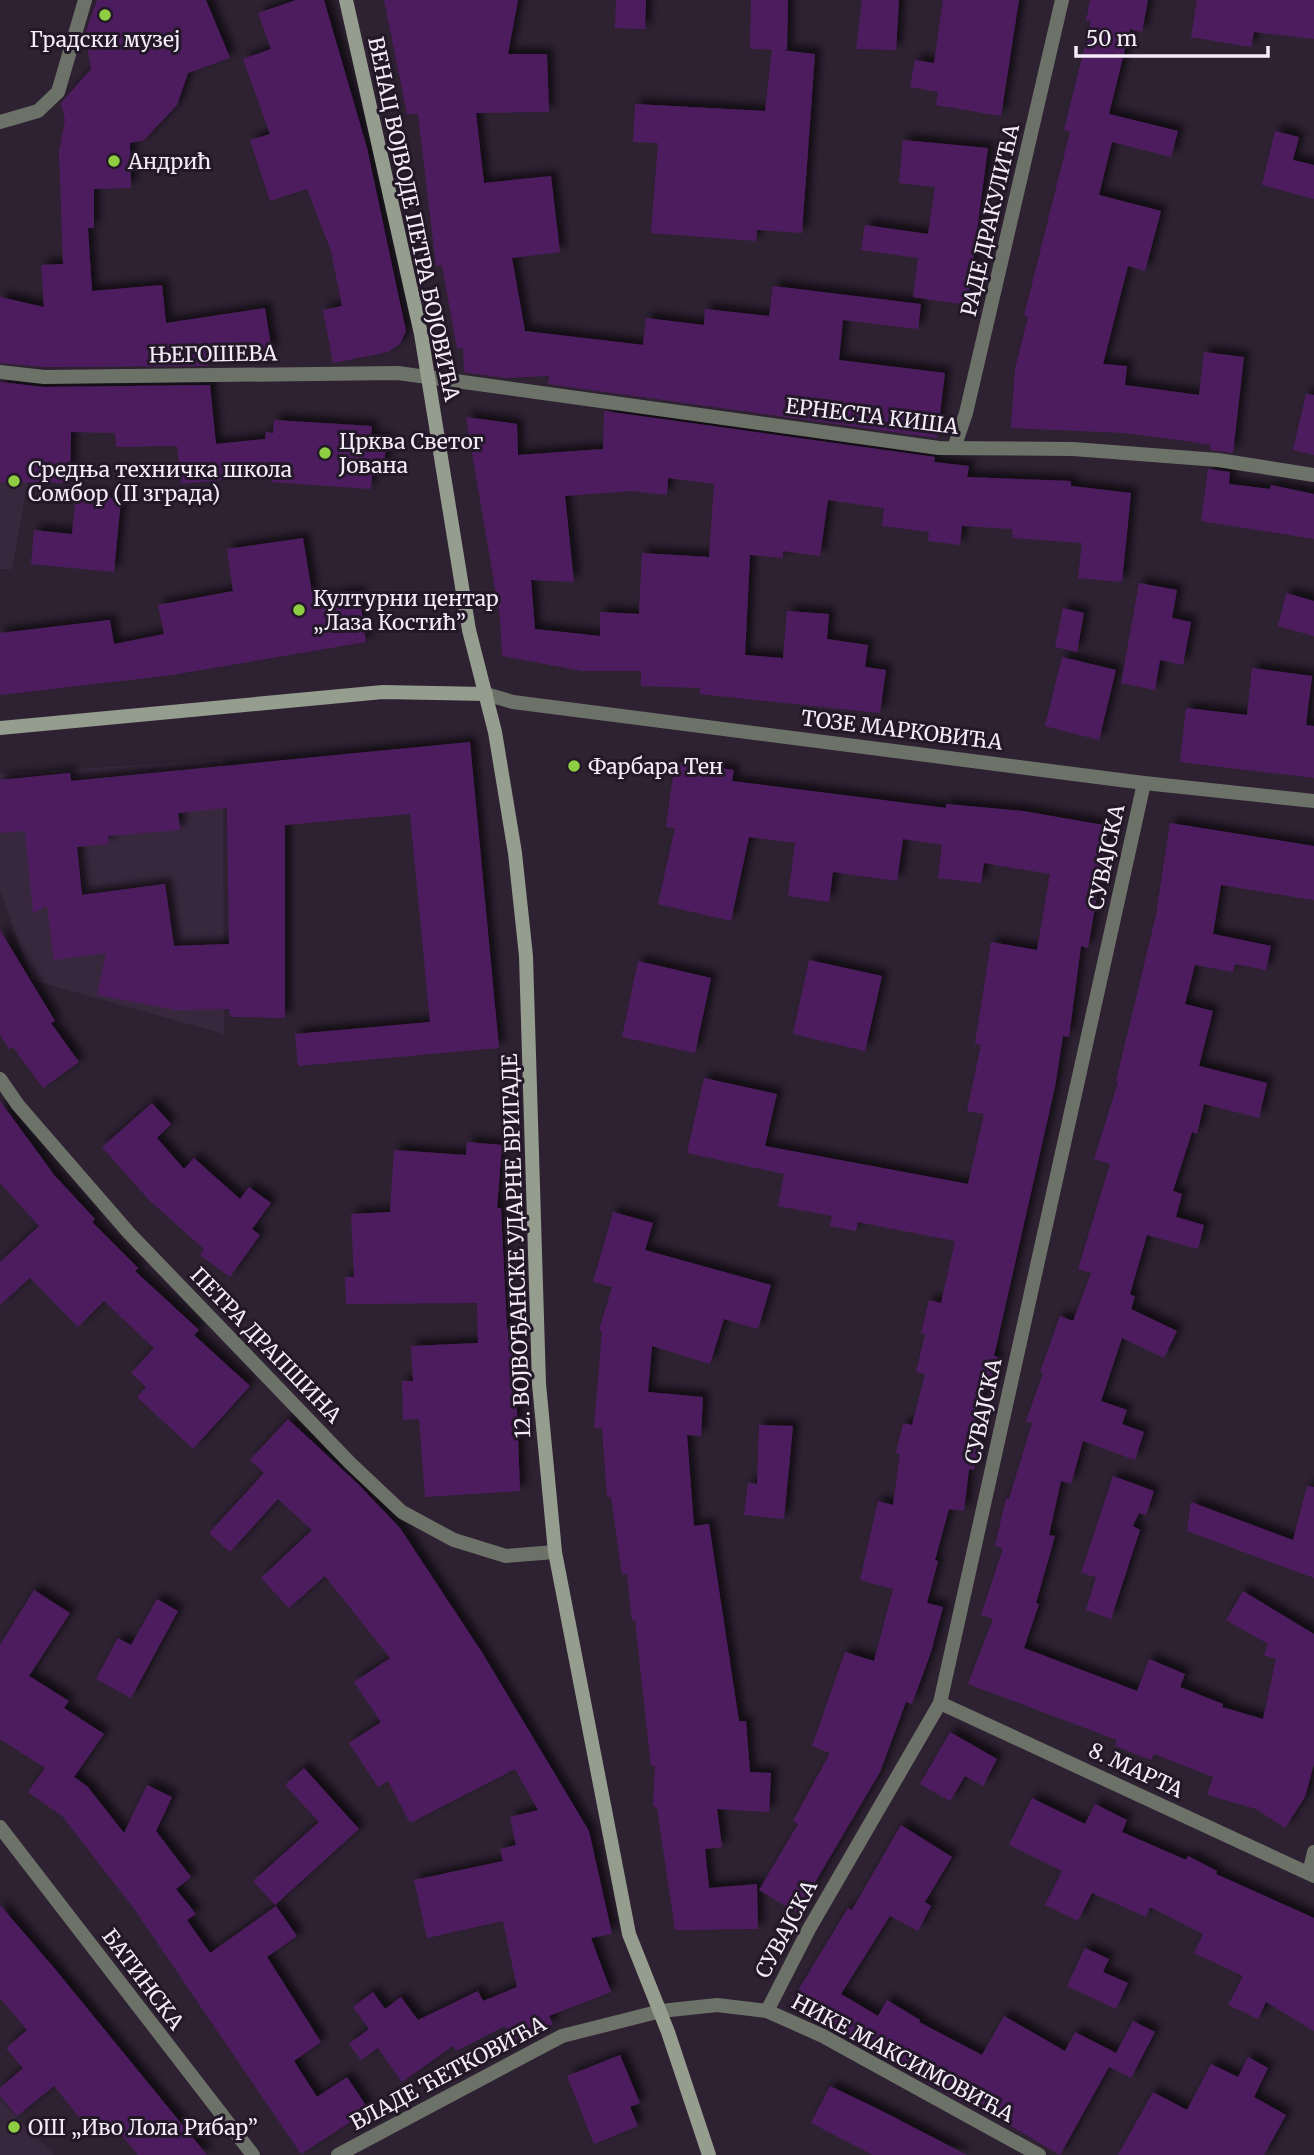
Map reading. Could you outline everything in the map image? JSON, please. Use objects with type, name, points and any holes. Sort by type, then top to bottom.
[{"type":"main road","name":"ВЕНАЦ ВОЈВОДЕ ПЕТРА БОЈОВИЋА","points":[[346,0],[421,334],[469,630],[486,694]]},
{"type":"main road","points":[[0,728],[383,692],[486,694]]},
{"type":"main road","name":"12. ВОЈВОЂАНСКЕ УДАРНЕ БРИГАДЕ","points":[[486,694],[515,853],[526,956],[539,1384],[555,1552],[629,1934],[661,2011],[709,2155]]},
{"type":"street","points":[[0,122],[38,111],[58,92],[85,0]]},
{"type":"street","name":"РАДЕ ДРАКУЛИЋА","points":[[954,448],[966,413],[1062,0]]},
{"type":"street","name":"ЊЕГОШЕВА","points":[[0,372],[44,377],[398,373],[427,376]]},
{"type":"street","name":"ЕРНЕСТА КИША","points":[[427,376],[954,448],[1073,449],[1218,460],[1314,475]]},
{"type":"street","name":"ТОЗЕ МАРКОВИЋА","points":[[486,694],[513,702],[1144,783],[1314,801]]},
{"type":"street","name":"СУВАЈСКА","points":[[766,2011],[809,1929],[940,1703],[1144,783]]},
{"type":"street","name":"ПЕТРА ДРАПШИНА","points":[[0,1079],[18,1105],[129,1233],[350,1463],[402,1512],[454,1540],[506,1556],[555,1552]]},
{"type":"street","name":"8. МАРТА","points":[[940,1703],[1311,1875]]},
{"type":"street","name":"БАТИНСКА","points":[[0,1827],[253,2155]]},
{"type":"street","points":[[1311,1875],[1314,1852]]},
{"type":"street","name":"НИКЕ МАКСИМОВИЋА","points":[[661,2011],[717,2006],[766,2011],[823,2036],[1039,2155]]},
{"type":"street","name":"ВЛАДЕ ЋЕТКОВИЋА","points":[[338,2155],[562,2036],[661,2011]]},
{"type":"shaded area","name":"Средња техничка школа Сомбор (II зграда)","points":[[0,389],[44,392],[12,569],[0,569]]},
{"type":"shaded area","points":[[223,759],[224,1034],[32,980],[0,890],[0,774]]},
{"type":"shaded area","name":"ОШ „Иво Лола Рибар”","points":[[0,2100],[54,2155],[0,2155]]},
{"type":"building","points":[[97,0],[206,0],[230,58],[188,73],[177,105],[144,140],[130,143],[131,188],[94,189],[94,228],[88,228],[92,291],[162,285],[166,323],[265,308],[272,352],[207,358],[208,366],[44,367],[0,363],[0,297],[44,307],[41,265],[63,264],[59,151],[65,120],[61,103],[91,69],[85,34]]},
{"type":"building","points":[[296,0],[324,0],[367,148],[406,331],[400,344],[388,352],[333,363],[323,310],[342,306],[331,251],[307,189],[270,201],[250,140],[270,134],[243,59],[271,49],[258,13]]},
{"type":"building","points":[[384,0],[518,0],[508,54],[547,54],[549,112],[476,113],[484,183],[551,176],[560,252],[512,258],[525,331],[643,345],[646,318],[704,325],[705,309],[769,316],[773,286],[921,304],[918,329],[843,320],[839,360],[945,373],[937,438],[548,384],[549,376],[505,378],[464,372],[463,348],[457,349],[442,265],[436,266],[418,114],[407,114]]},
{"type":"building","points":[[616,0],[646,0],[645,29],[615,28]]},
{"type":"building","points":[[751,0],[788,0],[787,50],[750,49]]},
{"type":"building","points":[[862,0],[899,0],[896,50],[856,49]]},
{"type":"building","points":[[943,0],[1019,0],[1001,116],[936,105],[938,92],[910,87],[915,60],[934,63]]},
{"type":"building","points":[[1090,0],[1148,0],[1142,32],[1130,29],[1109,114],[1178,131],[1171,157],[1112,142],[1099,195],[1161,211],[1145,271],[1128,266],[1103,364],[1127,366],[1125,385],[1199,395],[1204,352],[1244,357],[1233,453],[1210,450],[1211,445],[1125,433],[1011,428],[1015,369],[1028,317],[1024,316],[1070,132],[1064,130],[1091,21],[1086,21]]},
{"type":"building","points":[[1197,0],[1314,0],[1314,39],[1254,32],[1251,47],[1191,37]]},
{"type":"building","points":[[772,49],[815,54],[802,233],[757,230],[756,241],[651,233],[658,143],[633,142],[635,104],[765,111]]},
{"type":"building","points":[[1275,131],[1299,137],[1293,160],[1314,165],[1314,199],[1262,185]]},
{"type":"building","points":[[903,140],[988,148],[967,305],[913,297],[918,258],[861,250],[865,225],[928,234],[935,187],[899,183]]},
{"type":"building","points":[[0,382],[44,387],[210,385],[216,444],[265,439],[266,432],[273,433],[274,420],[372,426],[371,437],[386,438],[384,476],[372,476],[371,489],[271,482],[272,475],[181,484],[177,446],[116,447],[115,433],[71,432],[70,483],[0,482]]},
{"type":"building","points":[[1306,394],[1314,395],[1314,455],[1293,450]]},
{"type":"building","points":[[604,411],[935,457],[934,462],[969,466],[967,477],[1071,481],[1071,486],[1131,493],[1122,582],[1078,578],[1082,543],[1013,538],[1012,529],[962,526],[960,545],[928,541],[929,532],[882,526],[884,508],[828,500],[820,556],[783,551],[783,558],[750,555],[745,655],[783,658],[787,611],[829,614],[827,639],[868,645],[865,667],[886,670],[880,713],[700,694],[700,688],[641,686],[641,671],[582,671],[502,656],[500,617],[466,417],[517,424],[518,455],[603,449]],"holes":[[[668,478],[714,484],[709,557],[642,553],[639,614],[600,612],[600,636],[535,629],[531,580],[574,582],[565,496],[631,491],[667,495]]]},
{"type":"building","points":[[1208,469],[1230,472],[1229,484],[1270,489],[1271,485],[1314,494],[1314,539],[1201,521]]},
{"type":"building","points":[[76,494],[121,499],[114,572],[31,564],[34,530],[72,534]]},
{"type":"building","points":[[303,538],[313,599],[359,592],[366,642],[172,675],[0,695],[0,633],[110,620],[114,644],[164,634],[158,605],[233,591],[227,549]]},
{"type":"building","points":[[1139,583],[1177,590],[1172,618],[1191,622],[1183,665],[1160,660],[1155,690],[1121,683]]},
{"type":"building","points":[[1286,593],[1314,601],[1314,636],[1278,626]]},
{"type":"building","points":[[1063,608],[1084,613],[1077,652],[1055,647]]},
{"type":"building","points":[[1062,657],[1116,670],[1099,740],[1045,726]]},
{"type":"building","points":[[1252,668],[1312,676],[1306,725],[1314,726],[1314,778],[1180,762],[1186,708],[1247,715]]},
{"type":"building","points":[[470,742],[499,1048],[298,1066],[295,1034],[430,1022],[410,814],[285,825],[285,1018],[230,1017],[229,1009],[176,1010],[97,995],[106,953],[54,960],[47,906],[33,913],[25,831],[0,833],[0,780],[70,773],[71,781]],"holes":[[[227,808],[229,944],[174,946],[165,884],[82,895],[77,847],[109,844],[108,836],[180,830],[178,813]]]},
{"type":"building","points":[[675,762],[734,770],[732,781],[946,808],[946,804],[1023,811],[1109,826],[1088,948],[1081,946],[1069,1037],[1063,1036],[1055,1087],[994,1356],[998,1357],[990,1390],[984,1388],[971,1438],[980,1441],[974,1470],[969,1469],[964,1511],[949,1509],[935,1560],[938,1561],[927,1603],[943,1607],[931,1652],[912,1704],[906,1702],[880,1772],[797,1913],[759,1890],[798,1824],[793,1821],[830,1753],[812,1746],[845,1652],[874,1661],[893,1589],[860,1580],[878,1501],[893,1505],[900,1454],[896,1453],[903,1423],[912,1425],[925,1374],[916,1372],[925,1334],[921,1333],[929,1300],[941,1303],[955,1241],[858,1222],[856,1231],[830,1226],[832,1216],[778,1206],[784,1174],[687,1153],[704,1078],[777,1094],[765,1146],[968,1184],[984,1114],[967,1111],[981,1045],[975,1044],[991,942],[1037,950],[1050,874],[984,863],[981,883],[938,878],[942,845],[903,839],[897,881],[833,872],[829,902],[788,896],[795,843],[749,837],[731,921],[658,904],[675,828],[666,827]]},
{"type":"building","points":[[1170,823],[1314,846],[1314,900],[1221,885],[1213,934],[1271,946],[1266,970],[1235,964],[1233,972],[1195,965],[1185,1004],[1213,1011],[1199,1066],[1267,1083],[1259,1118],[1204,1104],[1197,1134],[1192,1132],[1173,1191],[1182,1194],[1176,1217],[1204,1225],[1198,1249],[1147,1235],[1130,1294],[1135,1297],[1131,1309],[1177,1331],[1164,1358],[1122,1338],[1101,1401],[1127,1410],[1122,1424],[1144,1432],[1135,1460],[1083,1441],[1071,1484],[1061,1481],[1049,1535],[1055,1536],[1036,1603],[1039,1604],[1024,1648],[1137,1691],[1149,1659],[1185,1674],[1180,1687],[1223,1704],[1222,1707],[1263,1719],[1276,1659],[1264,1655],[1268,1644],[1226,1620],[1243,1591],[1314,1634],[1314,1764],[1305,1797],[1285,1828],[1256,1809],[1207,1795],[1213,1777],[1154,1754],[1151,1760],[1115,1746],[1117,1740],[968,1684],[993,1619],[981,1615],[1003,1548],[995,1546],[1006,1498],[1009,1499],[1032,1423],[1026,1421],[1043,1373],[1040,1372],[1060,1316],[1073,1321],[1091,1273],[1078,1269],[1110,1164],[1094,1159],[1118,1082],[1116,1081],[1156,915]]},
{"type":"building","points":[[0,930],[55,1021],[51,1023],[79,1062],[43,1088],[13,1047],[9,1049],[0,1035]]},
{"type":"building","points":[[809,960],[882,976],[865,1051],[793,1034]]},
{"type":"building","points":[[638,961],[711,978],[695,1053],[622,1037]]},
{"type":"building","points":[[0,1101],[55,1176],[95,1219],[92,1222],[138,1268],[135,1271],[199,1330],[194,1335],[250,1386],[193,1449],[137,1397],[146,1387],[131,1373],[154,1348],[104,1301],[78,1327],[30,1278],[0,1305],[0,1262],[39,1226],[0,1183]]},
{"type":"building","points":[[152,1103],[171,1124],[157,1138],[184,1169],[194,1158],[240,1199],[249,1187],[271,1203],[252,1229],[260,1235],[230,1277],[200,1255],[204,1249],[149,1200],[102,1147]]},
{"type":"building","points":[[467,1142],[502,1145],[497,1208],[501,1208],[507,1329],[514,1329],[520,1491],[425,1497],[419,1419],[403,1420],[402,1381],[413,1381],[411,1346],[478,1343],[477,1303],[346,1304],[345,1277],[354,1277],[351,1214],[390,1212],[394,1150],[466,1155]]},
{"type":"building","points":[[613,1212],[653,1223],[645,1250],[771,1285],[758,1329],[724,1319],[710,1364],[652,1346],[648,1392],[703,1397],[701,1436],[687,1435],[694,1526],[709,1524],[739,1721],[746,1721],[750,1772],[771,1773],[769,1812],[717,1809],[722,1847],[705,1849],[709,1888],[757,1884],[758,1929],[675,1930],[657,1807],[653,1807],[655,1766],[651,1766],[635,1620],[632,1621],[627,1574],[622,1575],[611,1497],[607,1497],[602,1428],[594,1428],[602,1331],[599,1330],[612,1287],[593,1282]]},
{"type":"building","points":[[288,1419],[359,1485],[400,1528],[483,1654],[589,1831],[612,1934],[591,1938],[611,1992],[549,2016],[553,2024],[511,2041],[505,2026],[456,2051],[453,2046],[402,2082],[378,2048],[361,2060],[349,2044],[369,2029],[353,2007],[373,1992],[385,2009],[401,1997],[418,2020],[478,1991],[483,2001],[517,1987],[503,1921],[427,1938],[414,1880],[503,1861],[500,1849],[516,1845],[510,1817],[538,1810],[515,1769],[410,1823],[388,1781],[378,1787],[349,1743],[381,1722],[354,1682],[390,1658],[325,1576],[289,1608],[261,1578],[312,1530],[278,1499],[230,1552],[209,1533],[264,1473],[250,1460]]},
{"type":"building","points":[[759,1425],[793,1426],[784,1519],[744,1515],[748,1483],[757,1484]]},
{"type":"building","points":[[1113,1476],[1154,1491],[1146,1515],[1139,1513],[1133,1526],[1140,1530],[1111,1619],[1086,1610],[1096,1577],[1081,1573]]},
{"type":"building","points":[[1307,1486],[1314,1487],[1314,1578],[1187,1531],[1191,1502],[1293,1540]]},
{"type":"building","points":[[34,1590],[70,1613],[29,1676],[69,1701],[64,1708],[104,1734],[74,1777],[87,1786],[124,1833],[147,1785],[172,1797],[156,1831],[191,1877],[176,1889],[196,1914],[187,1920],[210,1953],[276,1906],[297,1936],[267,1957],[321,2042],[294,2061],[317,2097],[347,2077],[369,2110],[301,2154],[135,1910],[62,1816],[28,1792],[45,1768],[0,1739],[0,1645]]},
{"type":"building","points":[[157,1599],[178,1611],[131,1698],[96,1679],[118,1638],[131,1645]]},
{"type":"building","points":[[950,1732],[997,1759],[983,1786],[965,1776],[950,1801],[920,1784]]},
{"type":"building","points":[[304,1768],[359,1829],[275,1905],[253,1881],[319,1822],[285,1785]]},
{"type":"building","points":[[1032,1798],[1085,1824],[1095,1804],[1127,1820],[1122,1832],[1186,1860],[1188,1856],[1217,1871],[1216,1874],[1314,1918],[1314,2031],[1266,2002],[1258,2019],[1228,2005],[1243,1976],[1194,1953],[1203,1934],[1150,1907],[1146,1917],[1092,1893],[1078,1921],[1045,1905],[1062,1871],[1009,1845]]},
{"type":"building","points":[[901,1825],[952,1857],[925,1902],[931,1906],[918,1931],[890,1916],[841,1994],[878,2016],[887,2000],[920,2020],[919,2022],[982,2055],[1004,2016],[1065,2051],[1075,2032],[1116,2053],[1133,2021],[1155,2032],[1131,2078],[1109,2067],[1060,2155],[964,2098],[962,2102],[912,2074],[791,2002],[848,1908],[852,1910]]},
{"type":"building","points":[[0,1905],[207,2155],[138,2155],[112,2123],[95,2137],[54,2086],[17,2116],[0,2096],[0,2088],[23,2068],[6,2048],[27,2030],[0,1998]]},
{"type":"building","points":[[1085,1948],[1109,1959],[1103,1972],[1128,1983],[1116,2009],[1067,1986]]},
{"type":"building","points":[[620,2055],[640,2103],[630,2107],[638,2126],[594,2144],[567,2076]]},
{"type":"building","points":[[1248,2057],[1268,2068],[1254,2097],[1286,2115],[1264,2155],[1118,2155],[1153,2092],[1187,2110],[1211,2064],[1238,2077]]},
{"type":"building","points":[[830,2086],[967,2155],[873,2155],[811,2123]]},
{"type":"place","name":"Градски музеј","points":[[105,15]]},
{"type":"place","name":"Андрић","points":[[114,161]]},
{"type":"place","name":"Црква Светог Јована","points":[[325,453]]},
{"type":"place","name":"Средња техничка школа Сомбор (II зграда)","points":[[14,481]]},
{"type":"place","name":"Културни центар „Лаза Костић”","points":[[299,610]]},
{"type":"place","name":"Фарбара Тен","points":[[574,766]]},
{"type":"place","name":"ОШ „Иво Лола Рибар”","points":[[14,2127]]}]
